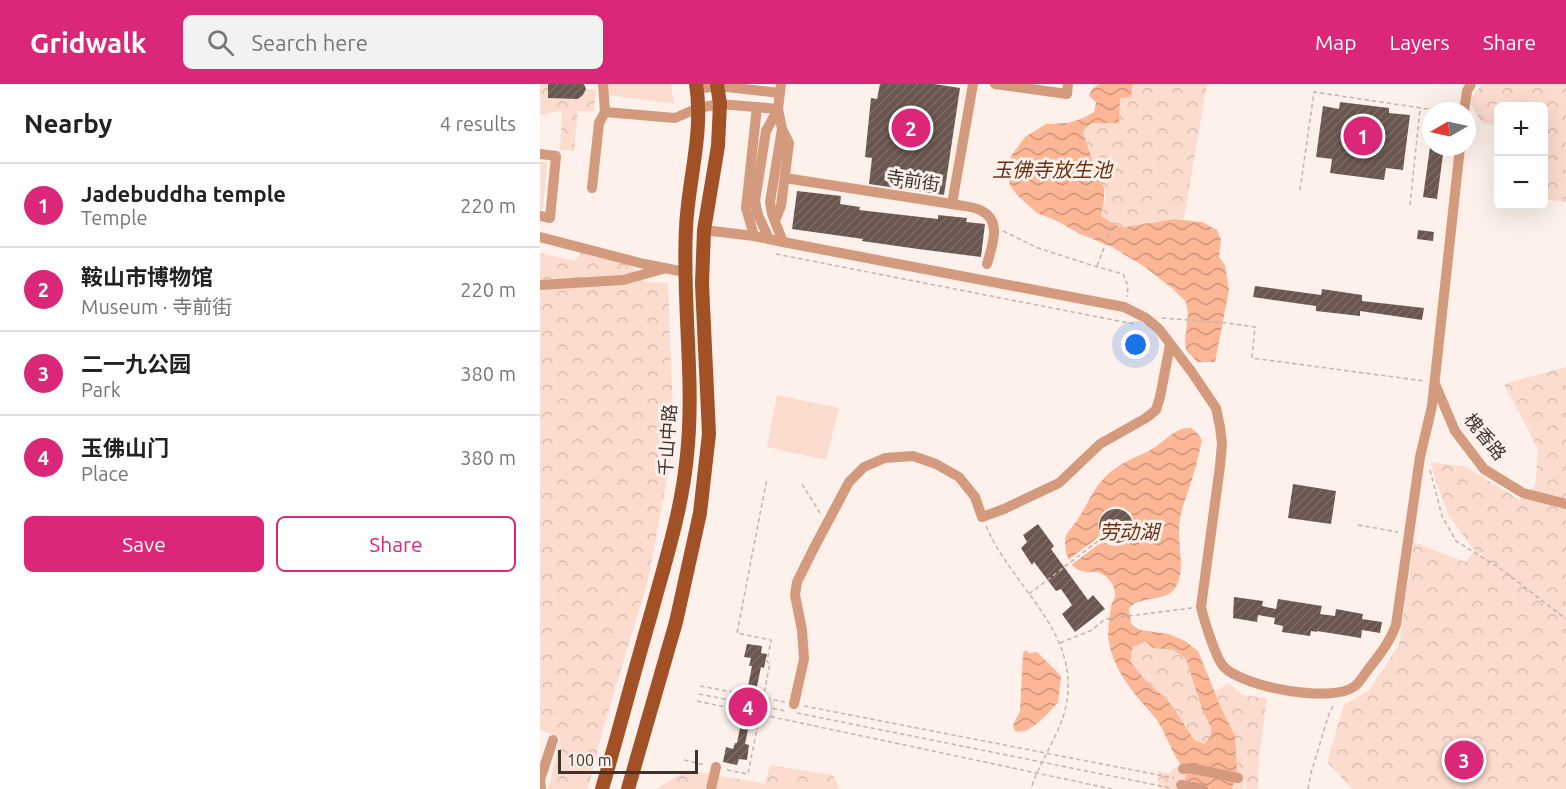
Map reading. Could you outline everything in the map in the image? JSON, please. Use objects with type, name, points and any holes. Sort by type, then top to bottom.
[{"type":"main road","name":"千山中路","points":[[628,789],[676,622],[700,513],[709,434],[702,284],[704,230],[718,146],[720,104],[718,85]]},
{"type":"main road","name":"千山中路","points":[[602,789],[678,518],[687,454],[689,402],[686,227],[695,158],[698,108],[696,86]]},
{"type":"street","points":[[592,188],[599,123],[605,112],[603,84]]},
{"type":"street","name":"寺前街","points":[[759,175],[952,204],[974,84]]},
{"type":"street","points":[[995,84],[1067,94],[1068,84]]},
{"type":"street","points":[[1465,102],[1471,84]]},
{"type":"street","points":[[696,86],[781,89],[778,109],[782,129],[789,143],[780,178],[781,206],[775,221],[783,243]]},
{"type":"street","points":[[605,112],[675,118],[698,108],[720,104],[778,109]]},
{"type":"street","points":[[754,236],[746,208],[757,107]]},
{"type":"street","points":[[769,239],[758,215],[755,201],[766,131],[778,109]]},
{"type":"street","points":[[540,154],[556,156],[550,218],[540,216]]},
{"type":"street","points":[[704,230],[754,236],[1124,307],[1146,318],[1159,329],[1191,370],[1216,408],[1222,444],[1201,608],[1222,666],[1234,676],[1253,684],[1323,695],[1341,693],[1355,686],[1390,640],[1396,625],[1420,457],[1432,406],[1459,156]]},
{"type":"street","points":[[952,204],[980,210],[993,220],[993,241],[987,264]]},
{"type":"street","points":[[540,237],[644,264],[685,272]]},
{"type":"street","points":[[540,285],[623,280],[666,268]]},
{"type":"street","points":[[793,710],[804,659],[802,630],[795,595],[797,582],[849,482],[864,467],[885,458],[913,456],[936,464],[959,477],[975,497],[982,517],[1004,509],[1059,483],[1100,444],[1156,410],[1170,345]]},
{"type":"street","name":"槐香路","points":[[1434,382],[1455,431],[1485,469],[1523,493],[1566,504]]},
{"type":"street","points":[[540,789],[540,780],[553,740]]},
{"type":"street","points":[[711,789],[716,767]]},
{"type":"street","points":[[1203,789],[1178,782],[1190,768],[1238,778]]},
{"type":"path","points":[[1300,190],[1314,92],[1420,108],[1410,205]]},
{"type":"path","points":[[1097,267],[1114,222]]},
{"type":"path","points":[[994,227],[1038,248],[1123,274],[1128,286],[1124,307]]},
{"type":"path","points":[[776,254],[1136,325]]},
{"type":"path","points":[[1146,318],[1180,318],[1255,327],[1252,358],[1434,382]]},
{"type":"path","points":[[1420,457],[1430,470],[1442,516],[1456,541],[1501,569],[1566,619]]},
{"type":"path","points":[[684,760],[748,774],[770,663],[767,662],[771,639],[737,633],[767,478]]},
{"type":"path","points":[[802,484],[826,525]]},
{"type":"path","points":[[982,517],[1008,567],[1050,625],[1060,644],[1067,669],[1069,692],[1060,726],[1036,773],[1031,789]]},
{"type":"path","points":[[1358,525],[1409,532]]},
{"type":"path","points":[[1029,594],[1102,538]]},
{"type":"path","points":[[1060,644],[1092,630],[1105,619],[1176,609],[1201,608]]},
{"type":"path","points":[[700,686],[776,700]]},
{"type":"path","points":[[1308,789],[1329,714],[1341,693]]},
{"type":"path","points":[[699,694],[761,707],[793,710],[1047,753],[1178,782]]},
{"type":"path","points":[[697,701],[1112,789]]},
{"type":"path","points":[[793,710],[1041,763],[1178,782]]},
{"type":"green space","points":[[540,84],[549,84],[550,90],[596,89],[594,111],[578,111],[574,151],[560,150],[562,111],[540,115]]},
{"type":"green space","points":[[607,84],[671,84],[674,104],[608,95]]},
{"type":"green space","points":[[1133,84],[1207,84],[1184,218],[1126,227],[1115,225],[1101,216],[1106,197],[1083,132],[1091,123],[1119,123],[1120,97],[1131,97]]},
{"type":"green space","points":[[1482,84],[1566,84],[1566,202],[1548,200],[1548,102],[1494,102],[1494,125],[1482,123],[1476,113],[1476,102],[1469,101]]},
{"type":"green space","points":[[540,162],[547,162],[543,210],[540,210]]},
{"type":"green space","points":[[582,251],[628,261],[643,282],[668,283],[674,442],[648,580],[601,736],[588,789],[548,789],[561,738],[540,730],[540,253],[575,261]]},
{"type":"green space","points":[[1566,367],[1566,789],[1352,789],[1327,762],[1344,705],[1369,690],[1399,645],[1414,542],[1465,562],[1475,551],[1449,516],[1431,462],[1466,467],[1520,500],[1535,486],[1538,449],[1504,384]]},
{"type":"green space","points":[[777,395],[839,408],[826,460],[767,447]]},
{"type":"green space","points":[[1147,642],[1153,648],[1174,650],[1186,659],[1202,709],[1211,728],[1211,736],[1204,744],[1194,740],[1173,707],[1146,681],[1131,662],[1133,647]]},
{"type":"green space","points":[[1228,683],[1243,695],[1267,698],[1259,758],[1258,789],[1246,789],[1245,780],[1243,789],[1159,789],[1158,771],[1169,773],[1180,764],[1236,755],[1215,692]]},
{"type":"green space","points":[[770,765],[833,775],[840,789],[656,789],[687,770],[765,784]]},
{"type":"water","name":"玉佛寺放生池","points":[[1099,84],[1133,84],[1131,97],[1120,98],[1119,123],[1091,123],[1083,132],[1104,188],[1101,216],[1115,225],[1126,227],[1175,219],[1202,222],[1217,230],[1221,240],[1219,257],[1225,265],[1229,290],[1215,362],[1197,362],[1186,350],[1188,313],[1186,302],[1173,289],[1145,267],[1112,247],[1037,213],[1010,186],[1008,173],[1011,156],[1025,137],[1046,124],[1068,123],[1094,112],[1096,102],[1089,96],[1092,89]]},
{"type":"water","name":"劳动湖","points":[[1191,428],[1202,440],[1180,516],[1181,565],[1177,585],[1167,595],[1141,601],[1129,608],[1131,624],[1140,630],[1169,634],[1185,641],[1198,651],[1235,736],[1237,770],[1232,789],[1184,789],[1186,771],[1177,759],[1161,726],[1133,692],[1114,661],[1108,630],[1115,590],[1103,574],[1081,571],[1076,568],[1070,562],[1065,547],[1068,532],[1105,477],[1174,433]],"holes":[[[1146,642],[1153,648],[1174,650],[1186,659],[1202,709],[1211,728],[1211,736],[1204,744],[1194,740],[1173,707],[1146,681],[1131,662],[1133,647]]]},
{"type":"water","points":[[1026,650],[1029,653],[1037,652],[1061,676],[1058,703],[1033,727],[1021,732],[1015,731],[1013,725],[1020,711],[1023,653]]},
{"type":"pier","points":[[1116,506],[1131,513],[1135,532],[1131,539],[1117,546],[1103,541],[1071,565],[1068,560],[1100,536],[1098,523],[1103,512]]},
{"type":"building","points":[[548,84],[584,84],[586,89],[578,99],[548,98]]},
{"type":"building","points":[[880,84],[934,84],[960,88],[944,195],[869,184],[872,158],[865,157],[871,98],[877,99]]},
{"type":"building","points":[[1340,102],[1389,108],[1389,113],[1410,115],[1403,170],[1386,168],[1384,180],[1330,173],[1332,159],[1316,157],[1323,106],[1339,109]]},
{"type":"building","points":[[1429,156],[1443,156],[1437,199],[1423,197]]},
{"type":"building","points":[[797,191],[841,196],[840,204],[860,207],[859,210],[938,219],[938,215],[967,218],[966,222],[985,224],[981,257],[792,229]]},
{"type":"building","points":[[1418,230],[1434,232],[1433,241],[1417,239]]},
{"type":"building","points":[[1255,286],[1321,295],[1322,289],[1362,295],[1362,301],[1424,308],[1422,320],[1360,311],[1360,316],[1316,311],[1316,306],[1253,297]]},
{"type":"building","points":[[1293,484],[1336,491],[1331,524],[1288,518]]},
{"type":"building","points":[[1116,509],[1128,514],[1133,526],[1128,538],[1116,543],[1104,538],[1099,526],[1104,514]]},
{"type":"building","points":[[1038,524],[1054,546],[1051,549],[1088,600],[1093,595],[1105,609],[1075,632],[1062,614],[1072,605],[1061,589],[1056,591],[1034,562],[1032,565],[1021,548],[1027,542],[1023,535]]},
{"type":"building","points":[[1234,597],[1263,601],[1262,606],[1276,609],[1278,599],[1322,606],[1320,614],[1335,616],[1336,609],[1363,614],[1362,619],[1382,622],[1380,633],[1362,630],[1361,638],[1317,631],[1311,631],[1310,636],[1282,632],[1283,626],[1274,624],[1275,618],[1258,615],[1257,622],[1233,618]]},
{"type":"building","points":[[747,644],[762,646],[761,653],[767,654],[764,668],[761,667],[745,744],[749,745],[747,760],[739,759],[737,765],[723,762],[726,747],[733,749],[737,743],[752,666],[749,666],[751,658],[744,657]]},
{"type":"place","name":"鞍山市博物馆","points":[[911,128]]},
{"type":"place","name":"Jadebuddha temple","points":[[1363,136]]},
{"type":"place","name":"玉佛山门","points":[[748,707]]},
{"type":"place","name":"二一九公园","points":[[1464,760]]}]
